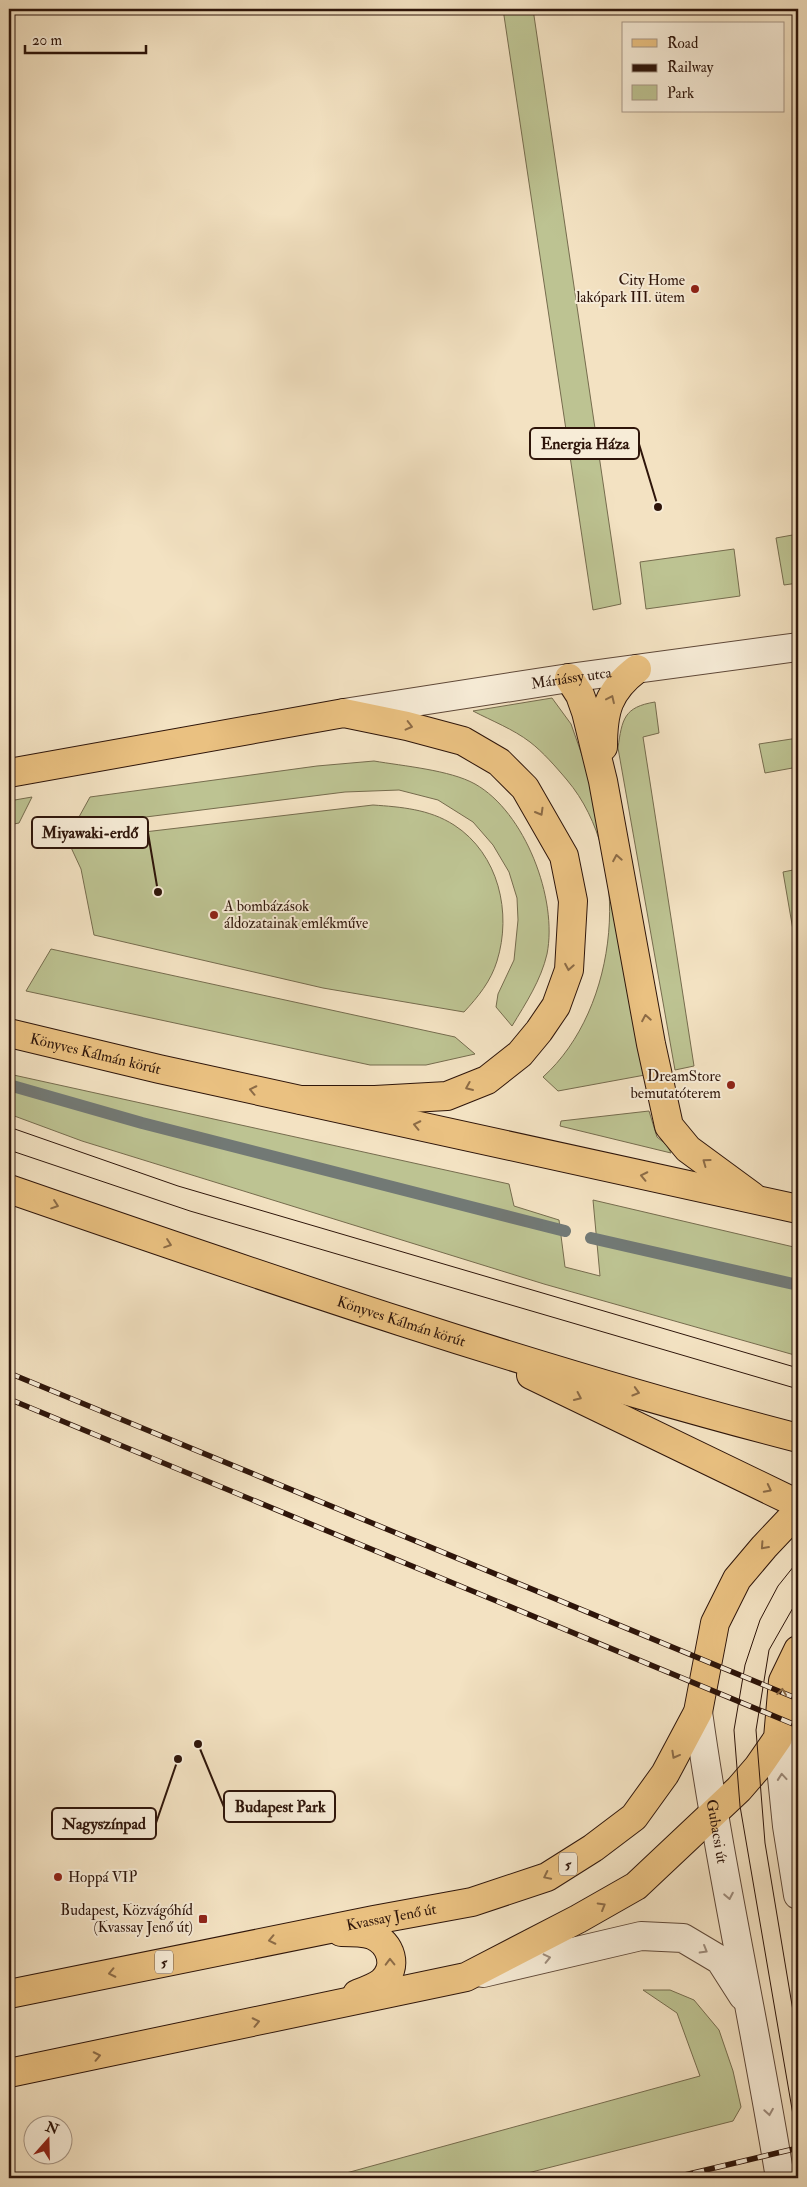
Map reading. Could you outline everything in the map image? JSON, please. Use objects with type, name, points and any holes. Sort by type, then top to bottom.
[{"type":"main road","points":[[603,781],[603,725],[606,711],[620,681],[637,669]]},
{"type":"main road","points":[[570,678],[580,695],[586,712],[603,781],[651,1044],[669,1126],[688,1149],[760,1201]]},
{"type":"main road","points":[[9,773],[344,713],[407,726],[463,742],[499,762],[526,788],[564,856],[573,901],[569,970],[556,1006],[539,1031],[520,1054],[487,1080],[448,1096],[375,1100],[301,1100]]},
{"type":"main road","name":"Könyves Kálmán körút","points":[[9,1033],[301,1100],[798,1209]]},
{"type":"main road","name":"Könyves Kálmán körút","points":[[9,1189],[295,1288],[455,1339],[798,1438]]},
{"type":"main road","points":[[455,1339],[738,1473],[798,1504]]},
{"type":"main road","name":"Gubacsi út","points":[[698,1712],[715,1623],[736,1579],[798,1511]]},
{"type":"main road","points":[[9,2073],[466,1977],[578,1920],[636,1886],[739,1789],[778,1738],[783,1681],[798,1650]]},
{"type":"main road","name":"Kvassay Jenő út","points":[[9,1994],[472,1902],[546,1877],[593,1848],[634,1817],[665,1774],[698,1712]]},
{"type":"main road","points":[[319,1931],[371,1935],[384,1942],[392,1955],[390,1970],[382,1982],[327,2007]]},
{"type":"street","name":"Máriássy utca","points":[[344,713],[570,678],[798,647]]},
{"type":"street","name":"Gubacsi út","points":[[698,1712],[713,1814],[762,2064],[780,2178]]},
{"type":"street","points":[[778,1738],[786,1826],[798,1895]]},
{"type":"street","points":[[466,1977],[641,1936],[683,1938],[720,1960],[743,1996],[747,2003],[762,2064]]},
{"type":"green space","points":[[503,9],[533,9],[621,604],[593,610]]},
{"type":"green space","points":[[798,534],[798,583],[784,585],[776,538]]},
{"type":"green space","points":[[734,549],[740,596],[646,609],[640,562]]},
{"type":"green space","points":[[552,698],[571,724],[594,789],[645,1075],[558,1091],[543,1077],[569,1048],[588,1013],[602,974],[609,933],[609,891],[602,850],[588,813],[567,780],[549,760],[523,737],[473,711]]},
{"type":"green space","points":[[655,702],[659,733],[643,737],[694,1066],[675,1070],[618,748],[621,729],[626,716],[637,707]]},
{"type":"green space","points":[[798,738],[798,767],[765,773],[759,744]]},
{"type":"green space","points":[[374,761],[440,772],[475,784],[493,797],[509,815],[523,836],[534,859],[542,883],[549,932],[547,954],[541,973],[512,1026],[496,1007],[498,994],[514,960],[518,920],[517,898],[509,872],[493,845],[473,822],[438,800],[399,790],[345,792],[74,826],[90,797],[317,766]]},
{"type":"green space","points":[[32,797],[19,823],[9,825],[9,801]]},
{"type":"green space","points":[[373,805],[425,812],[454,825],[469,837],[482,852],[491,868],[498,886],[502,905],[501,943],[497,961],[488,982],[464,1012],[323,988],[94,935],[81,869],[68,841]]},
{"type":"green space","points":[[798,869],[798,929],[793,930],[783,872]]},
{"type":"green space","points":[[51,949],[455,1037],[475,1054],[426,1065],[370,1065],[26,991]]},
{"type":"green space","points":[[9,1074],[509,1184],[514,1206],[559,1220],[565,1267],[600,1276],[593,1200],[798,1248],[798,1356],[544,1284],[82,1141],[9,1114]]},
{"type":"green space","points":[[649,1111],[657,1137],[667,1145],[671,1153],[560,1126],[561,1121]]},
{"type":"green space","points":[[643,1990],[670,1990],[694,2000],[719,2030],[733,2071],[741,2107],[733,2121],[508,2178],[328,2178],[700,2076],[677,2013]]},
{"type":"waterway","points":[[9,1085],[142,1123],[565,1231]]},
{"type":"waterway","points":[[591,1238],[798,1285]]},
{"type":"tram line","points":[[9,1127],[178,1186],[798,1368]]},
{"type":"tram line","points":[[9,1150],[190,1211],[798,1389]]},
{"type":"tram line","points":[[798,1561],[778,1586],[760,1620],[745,1665],[734,1730],[740,1806],[798,2144]]},
{"type":"tram line","points":[[798,1599],[769,1650],[756,1730],[765,1843],[798,2041]]},
{"type":"railway","points":[[9,1373],[798,1699]]},
{"type":"railway","points":[[9,1399],[798,1726]]},
{"type":"railway","points":[[672,2178],[798,2148]]},
{"type":"railway","points":[[778,2178],[798,2174]]},
{"type":"place","name":"City Home lakópark III. ütem","points":[[695,289]]},
{"type":"place","name":"Energia Háza","points":[[658,507]]},
{"type":"place","name":"Miyawaki-erdő","points":[[158,892]]},
{"type":"place","name":"A bombázások áldozatainak emlékműve","points":[[214,915]]},
{"type":"place","name":"DreamStore bemutatóterem","points":[[731,1085]]},
{"type":"place","name":"Budapest Park","points":[[198,1744]]},
{"type":"place","name":"Nagyszínpad","points":[[178,1759]]},
{"type":"place","name":"Hoppá VIP","points":[[58,1877]]},
{"type":"place","name":"Budapest, Közvágóhíd (Kvassay Jenő út)","points":[[203,1919]]}]
